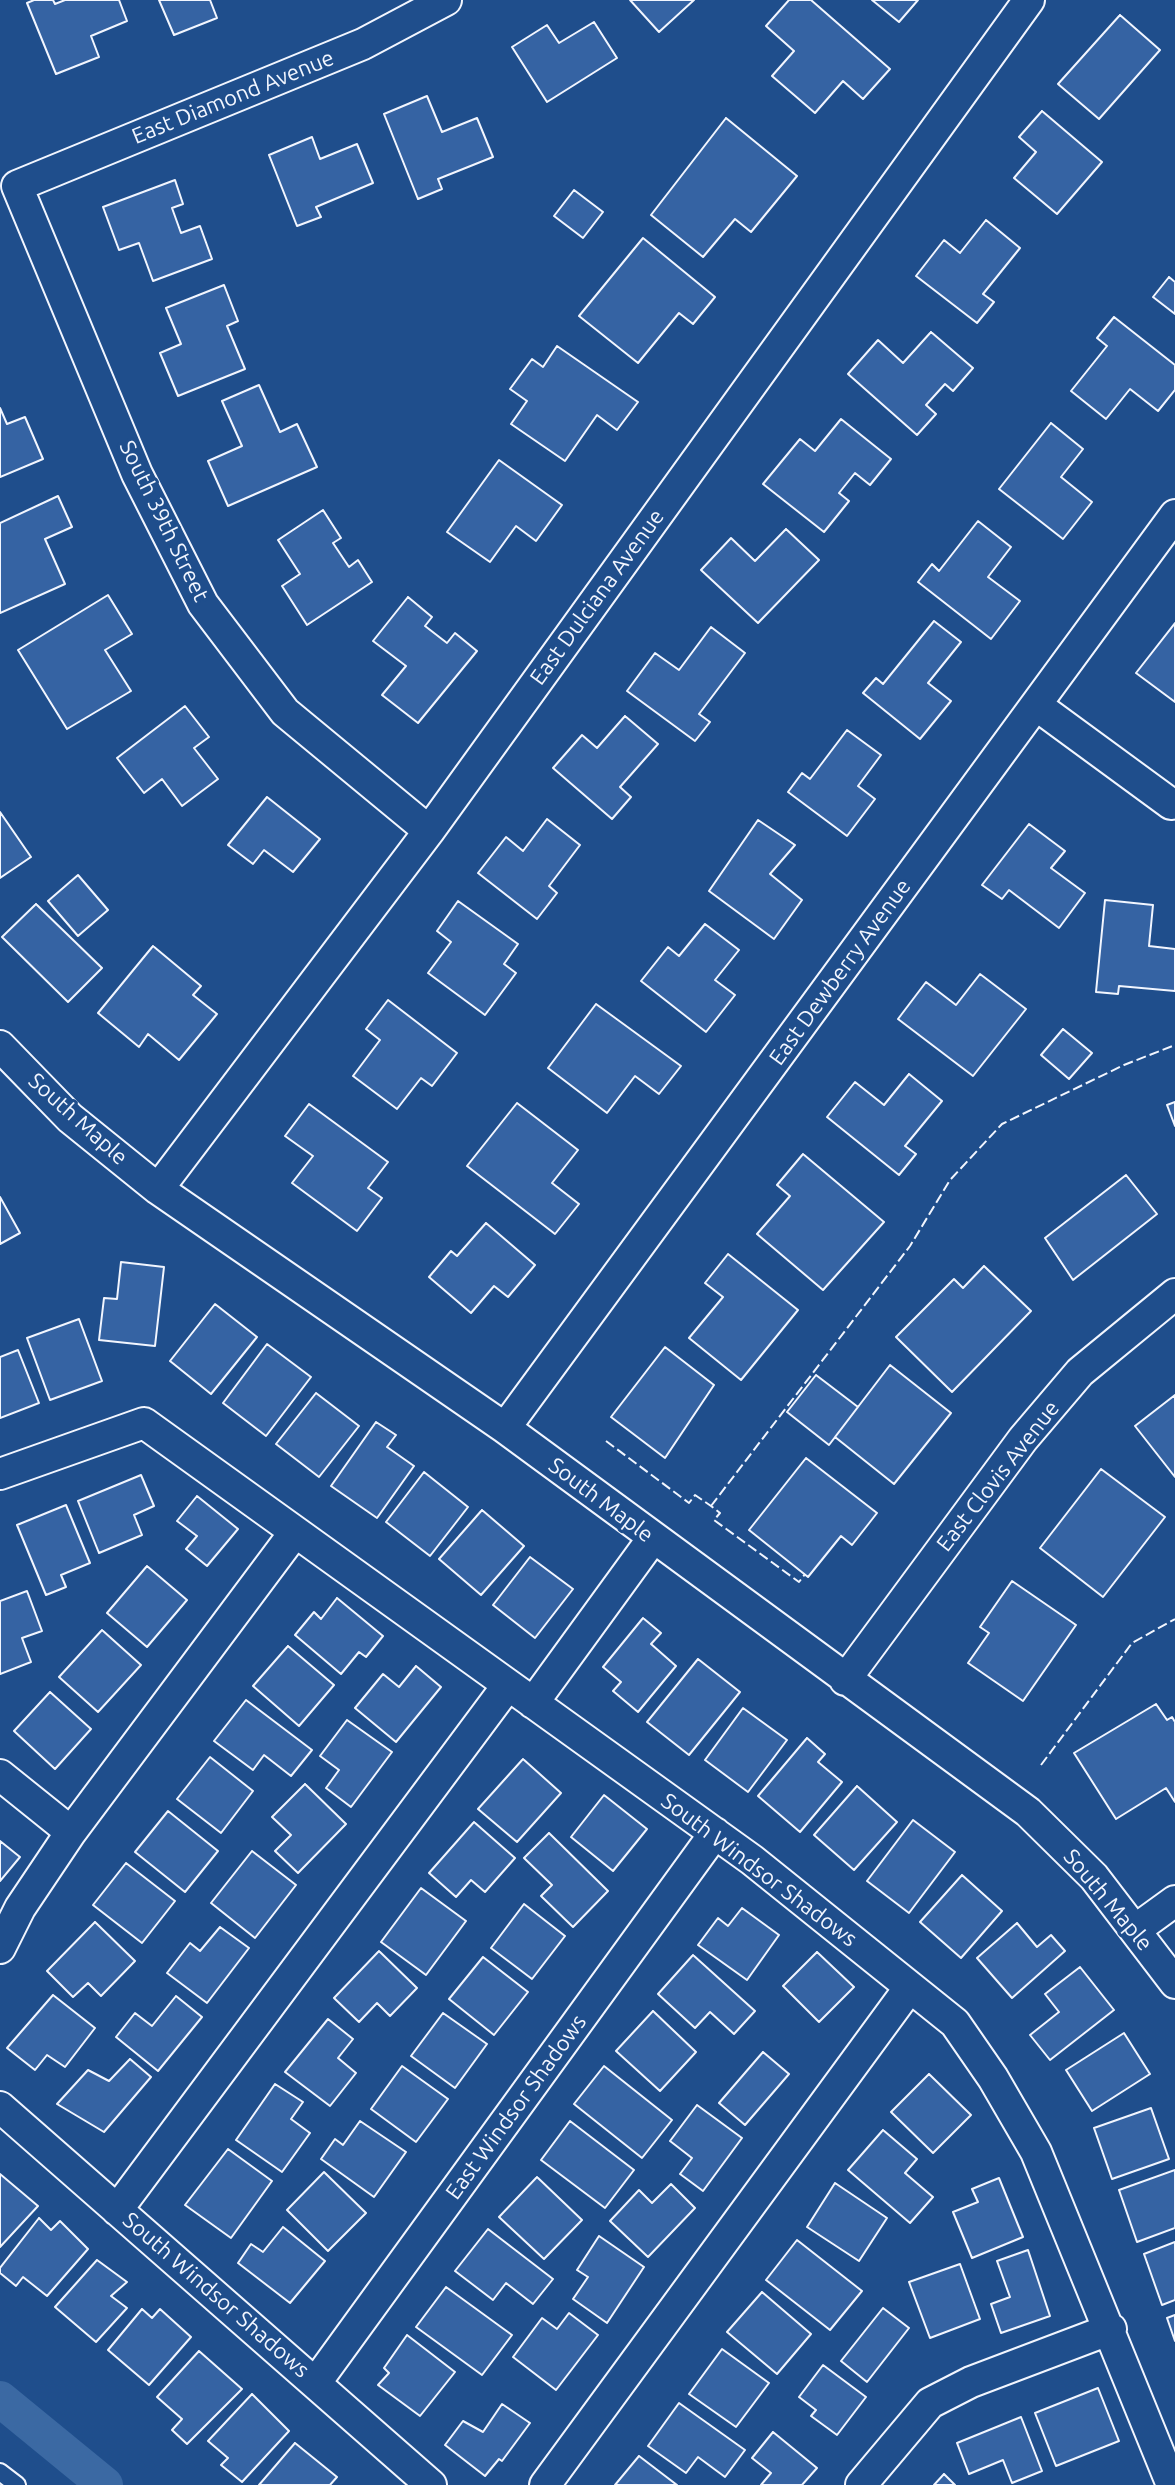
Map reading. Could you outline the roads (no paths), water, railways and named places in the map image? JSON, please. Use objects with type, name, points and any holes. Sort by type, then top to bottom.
[{"type":"street","name":"East Diamond Avenue","points":[[17,186],[363,44],[446,0]]},
{"type":"street","name":"East Dulciana Avenue","points":[[158,1189],[429,831],[1029,0]]},
{"type":"street","name":"South 39th Street","points":[[17,186],[137,474],[203,604],[285,712],[429,831]]},
{"type":"street","name":"East Dewberry Avenue","points":[[505,1428],[1175,515]]},
{"type":"street","points":[[1036,705],[1171,804]]},
{"type":"street","name":"South Maple","points":[[0,1046],[70,1118],[158,1189],[505,1428],[1028,1812],[1094,1877],[1175,1983]]},
{"type":"street","name":"East Clovis Avenue","points":[[845,1680],[1051,1406],[1080,1372],[1175,1294]]},
{"type":"street","name":"South Windsor Shadows","points":[[0,1474],[144,1423],[715,1833],[955,2023],[1036,2152],[1111,2329],[1172,2485]]},
{"type":"street","points":[[0,1948],[20,1908],[71,1832],[295,1532]]},
{"type":"street","points":[[533,1703],[653,1538]]},
{"type":"street","points":[[117,2210],[508,1685]]},
{"type":"street","points":[[0,1775],[71,1832]]},
{"type":"street","name":"East Windsor Shadows","points":[[317,2381],[715,1833]]},
{"type":"street","points":[[1135,1930],[1175,1901]]},
{"type":"street","points":[[545,2485],[910,1987]]},
{"type":"street","name":"South Windsor Shadows","points":[[0,2107],[317,2381],[431,2485]]},
{"type":"street","points":[[861,2485],[930,2403],[971,2382],[1111,2329]]},
{"type":"lane","points":[[0,2472],[17,2485]]},
{"type":"waterway","points":[[0,2399],[105,2485]]}]
